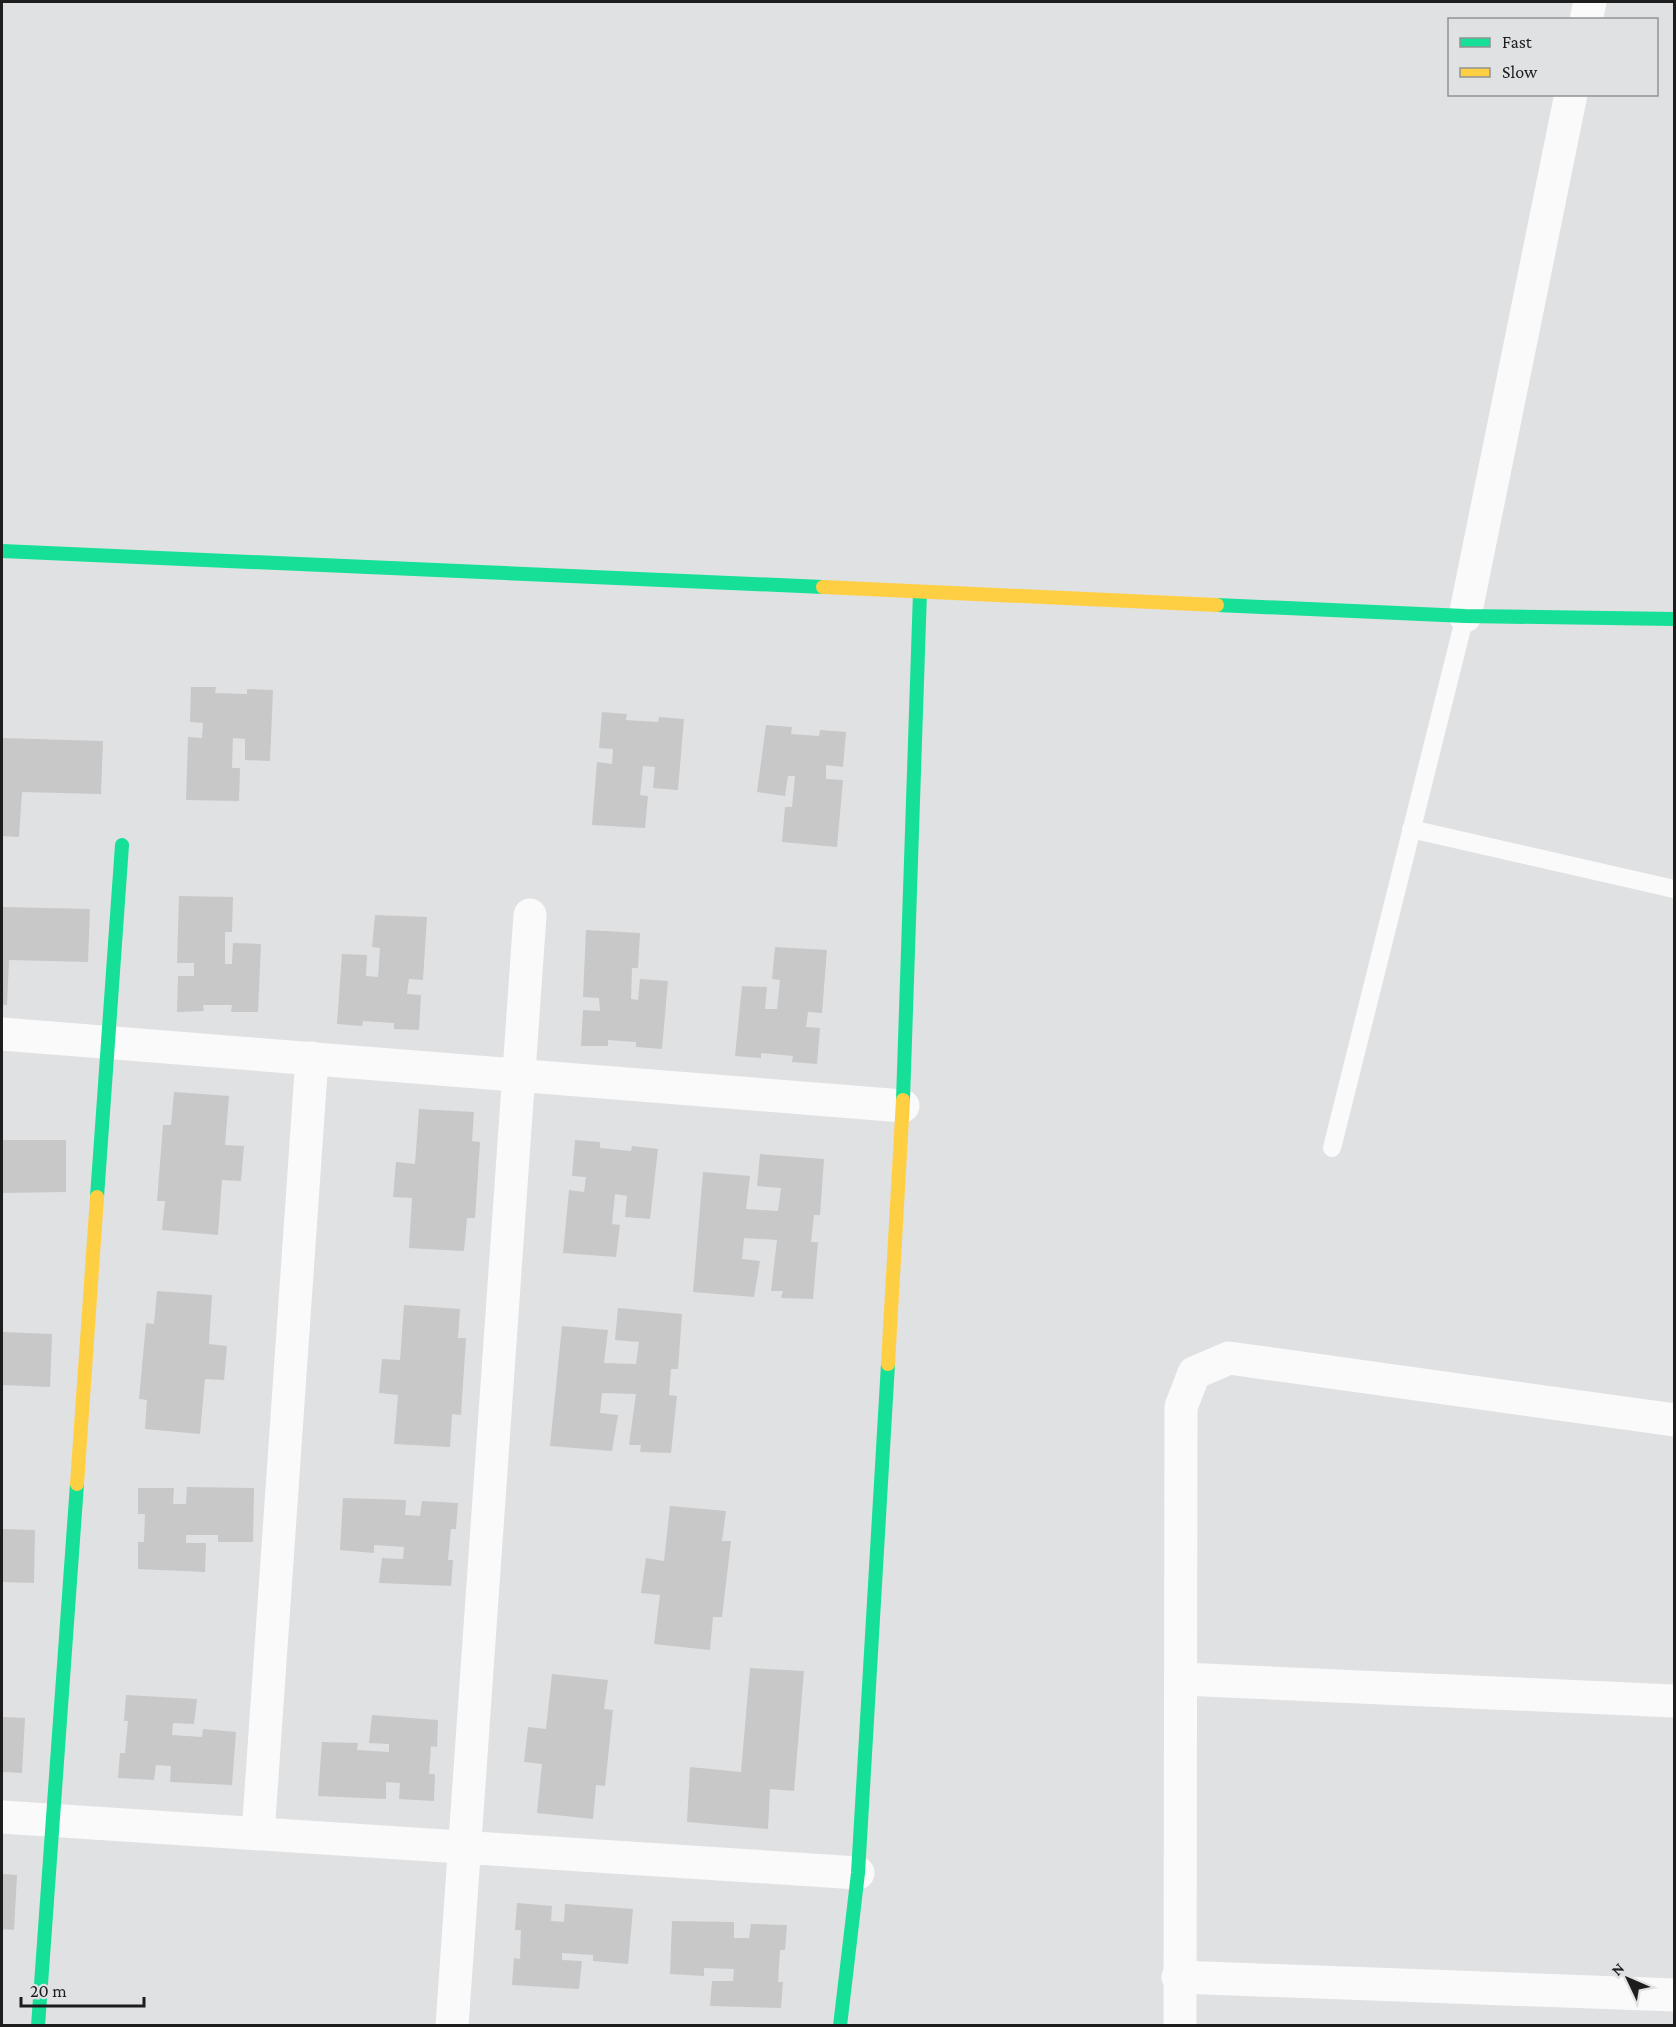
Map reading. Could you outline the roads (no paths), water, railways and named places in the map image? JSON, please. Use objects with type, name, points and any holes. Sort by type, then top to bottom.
[{"type":"street","points":[[1586,18],[1590,2]]},
{"type":"street","points":[[1465,616],[1571,96]]},
{"type":"street","points":[[2,551],[1465,616],[1674,619]]},
{"type":"street","points":[[840,2025],[858,1872],[903,1106],[920,592]]},
{"type":"street","points":[[38,2025],[122,845]]},
{"type":"street","points":[[452,2025],[530,915]]},
{"type":"street","points":[[2,1034],[903,1106]]},
{"type":"street","points":[[258,1834],[312,1058]]},
{"type":"street","points":[[1180,2025],[1178,1977],[1182,1679],[1181,1407],[1194,1373],[1229,1358],[1674,1420]]},
{"type":"street","points":[[1182,1679],[1674,1701]]},
{"type":"street","points":[[2,1817],[858,1872]]},
{"type":"street","points":[[1178,1977],[1674,1995]]},
{"type":"lane","points":[[1332,1148],[1465,616]]},
{"type":"lane","points":[[1411,829],[1674,889]]}]
